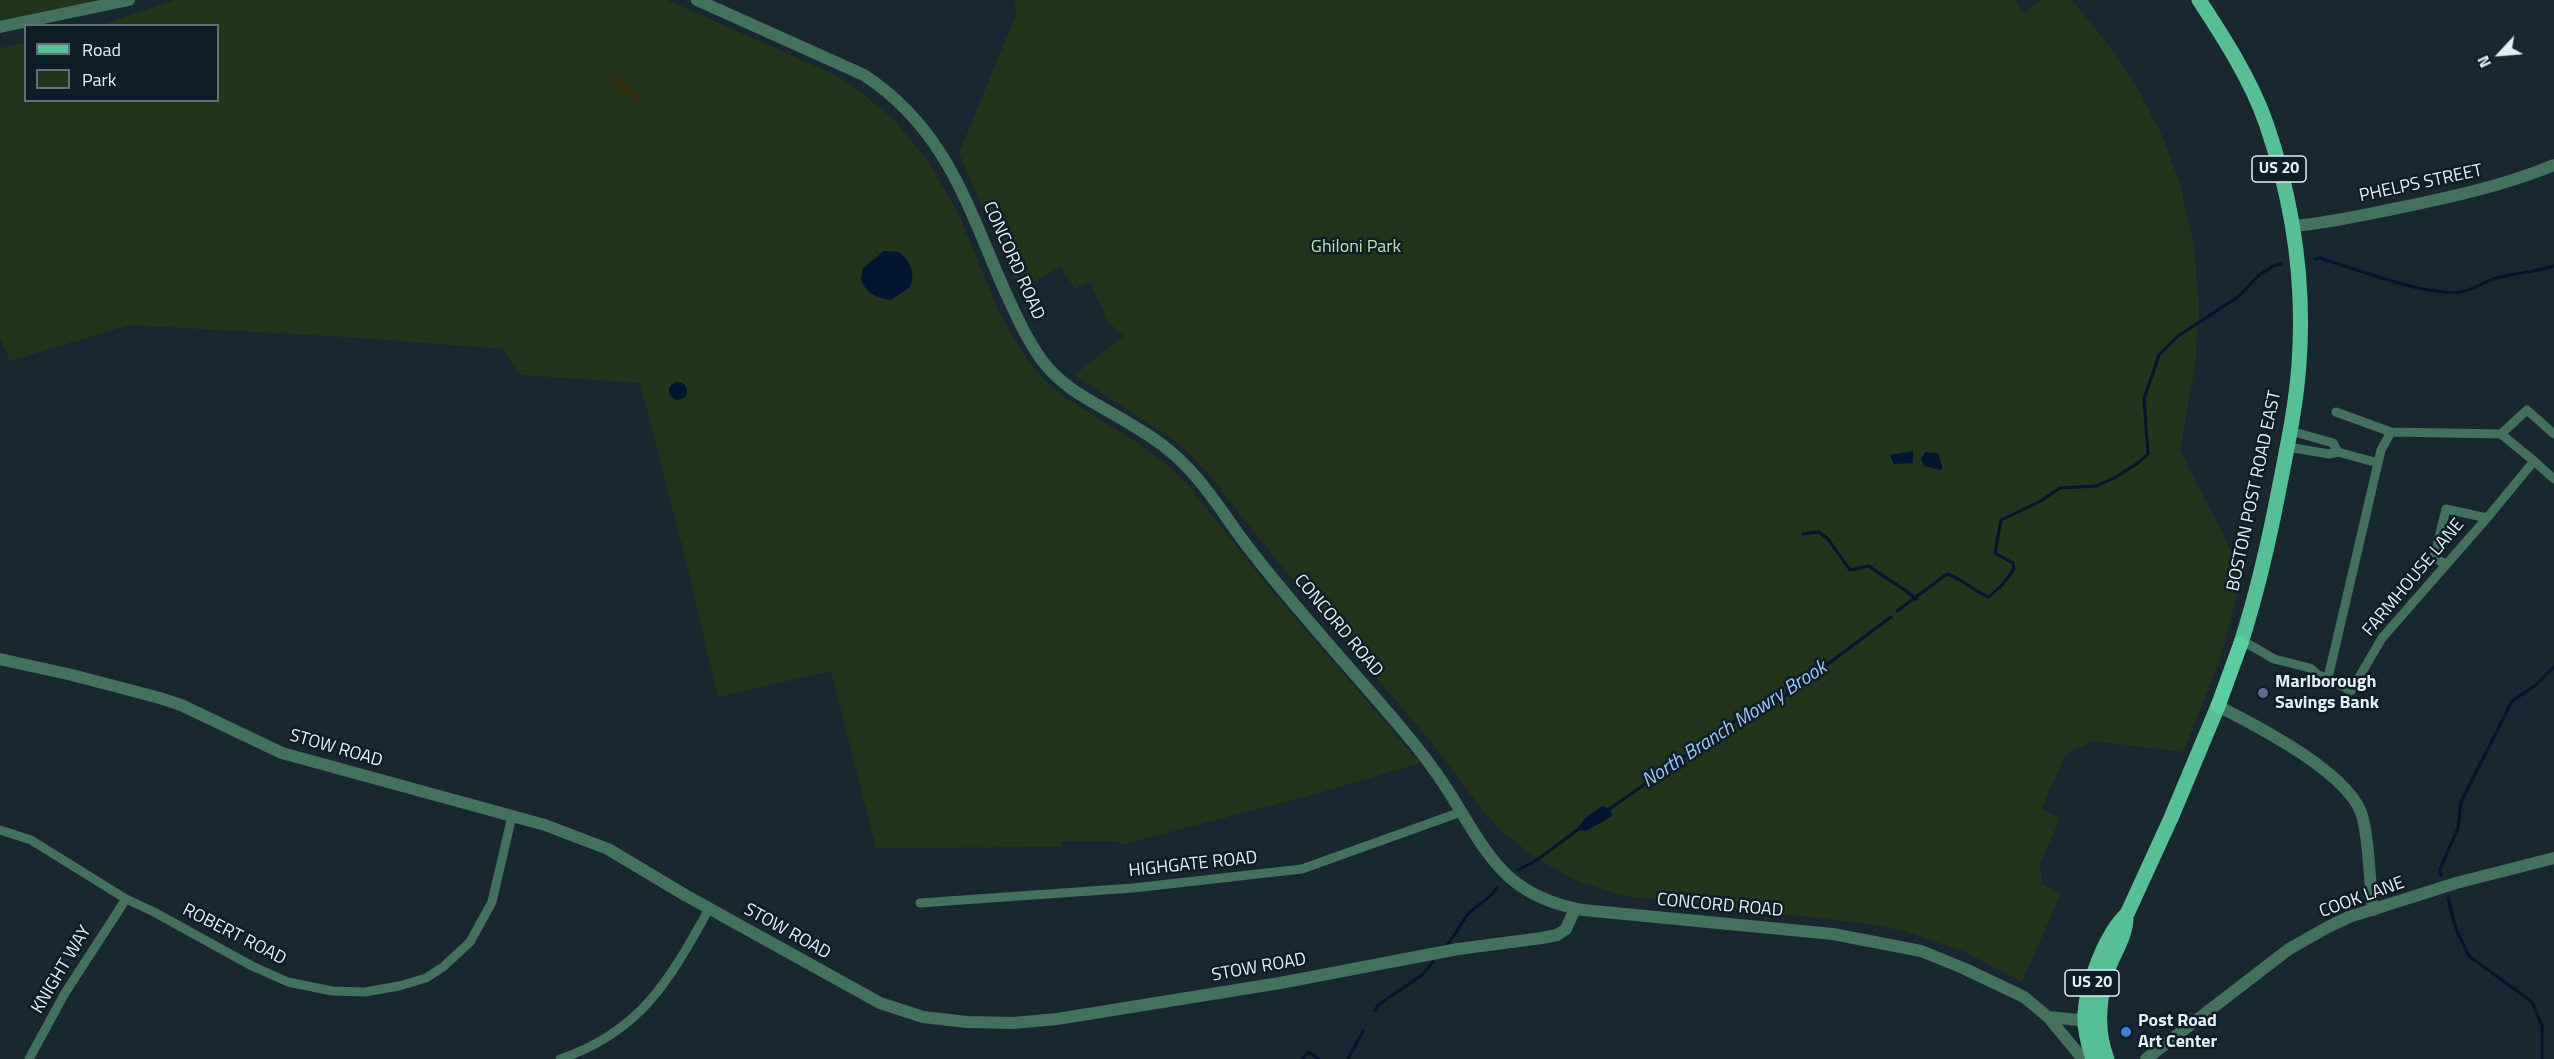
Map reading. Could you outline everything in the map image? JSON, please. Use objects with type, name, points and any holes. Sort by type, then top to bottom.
[{"type":"highway","name":"BOSTON POST ROAD EAST","points":[[2218,706],[2241,644]]},
{"type":"main road","name":"BOSTON POST ROAD EAST","points":[[2199,0],[2235,59],[2266,122],[2293,226],[2299,274],[2301,319],[2299,364],[2289,439],[2269,540],[2241,644]]},
{"type":"main road","name":"BOSTON POST ROAD EAST","points":[[2092,1059],[2093,1028],[2104,986],[2126,925],[2127,914],[2218,706]]},
{"type":"main road","name":"BOSTON POST ROAD EAST","points":[[2093,1028],[2107,1059]]},
{"type":"street","points":[[0,27],[129,0]]},
{"type":"street","name":"CONCORD ROAD","points":[[697,0],[864,75],[883,88],[916,119],[947,161],[1018,319],[1040,358],[1054,376],[1071,390],[1149,436],[1184,464],[1200,481],[1255,557],[1414,743],[1450,793],[1487,853],[1511,880],[1545,900],[1575,909],[1833,934],[1898,945],[1942,958],[2024,998],[2048,1017],[2082,1059]]},
{"type":"street","name":"PHELPS STREET","points":[[2293,226],[2473,192],[2517,180],[2554,165]]},
{"type":"street","points":[[2500,434],[2527,410],[2554,434]]},
{"type":"street","points":[[2336,412],[2391,432],[2500,434],[2554,479]]},
{"type":"street","name":"FARMHOUSE LANE","points":[[2391,432],[2381,450],[2328,678],[2351,691],[2382,638],[2534,461]]},
{"type":"street","points":[[2289,439],[2329,454],[2338,452],[2378,463]]},
{"type":"street","points":[[2289,439],[2333,443],[2338,452]]},
{"type":"street","points":[[2446,564],[2433,558],[2446,509],[2487,518]]},
{"type":"street","points":[[2241,644],[2250,645],[2274,659],[2310,668],[2318,675],[2328,678]]},
{"type":"street","name":"STOW ROAD","points":[[0,659],[160,698],[181,705],[282,753],[567,831],[608,849],[709,909],[880,1003],[922,1017],[990,1023],[1035,1022],[1080,1016],[1369,968],[1458,949],[1542,938],[1566,929],[1575,909]]},
{"type":"street","points":[[2218,706],[2319,765],[2341,782],[2356,799],[2363,818],[2373,910]]},
{"type":"street","name":"HIGHGATE ROAD","points":[[920,903],[1109,890],[1302,869],[1461,812]]},
{"type":"street","name":"ROBERT ROAD","points":[[0,830],[31,840],[126,899],[252,966],[288,981],[332,991],[365,992],[426,978],[443,967],[470,942],[492,902],[512,816]]},
{"type":"street","name":"COOK LANE","points":[[2146,1059],[2289,950],[2345,919],[2456,883],[2554,858]]},
{"type":"street","name":"KNIGHT WAY","points":[[29,1059],[64,993],[126,899]]},
{"type":"street","points":[[560,1059],[576,1054],[610,1036],[637,1016],[658,992],[709,909]]},
{"type":"street","points":[[2048,1017],[2079,1020],[2093,1028]]},
{"type":"street","points":[[2061,1033],[2070,1035],[2093,1028]]},
{"type":"green space","points":[[0,0],[117,0],[0,25]]},
{"type":"green space","points":[[175,0],[667,0],[831,73],[863,94],[892,118],[928,161],[957,211],[1000,314],[1017,344],[1037,371],[1066,398],[1164,462],[1189,486],[1267,585],[1420,763],[1319,793],[1124,844],[1120,844],[1119,841],[1061,841],[1061,847],[876,848],[831,671],[718,697],[640,383],[520,375],[504,349],[346,337],[129,325],[10,361],[0,338],[0,48],[24,43],[24,102],[219,102],[219,24],[105,24]]},
{"type":"green space","name":"Ghiloni Park","points":[[1014,0],[2014,0],[2024,13],[2041,0],[2072,0],[2114,52],[2135,84],[2161,133],[2180,184],[2194,246],[2199,306],[2195,367],[2180,450],[2243,574],[2219,662],[2183,752],[2093,741],[2066,754],[2041,809],[2060,818],[2040,865],[2042,884],[2061,893],[2022,982],[1965,952],[1904,931],[1861,923],[1625,896],[1579,882],[1536,858],[1501,831],[1482,810],[1437,749],[1282,567],[1206,471],[1179,444],[1074,375],[1124,336],[1108,322],[1090,282],[1075,289],[1061,267],[1018,290],[959,153],[1017,12]]},
{"type":"sand","points":[[618,71],[622,82],[642,98],[637,100],[621,92],[614,78]]},
{"type":"water","points":[[884,251],[899,252],[909,263],[912,272],[910,287],[891,300],[873,294],[866,289],[861,280],[863,268]]},
{"type":"water","points":[[678,382],[684,385],[687,391],[684,397],[678,400],[672,397],[669,391],[672,385]]},
{"type":"water","points":[[1913,451],[1913,463],[1894,464],[1890,455]]},
{"type":"water","points":[[1925,452],[1938,453],[1943,468],[1940,470],[1924,466],[1921,459]]},
{"type":"water","points":[[1602,806],[1610,809],[1612,816],[1586,831],[1579,830],[1584,819]]},
{"type":"waterway","name":"North Branch Mowry Brook","points":[[2315,259],[2320,258],[2410,286],[2446,292],[2465,291],[2495,278],[2554,266]]},
{"type":"waterway","name":"North Branch Mowry Brook","points":[[1897,611],[1947,574],[1989,597],[2014,569],[2013,563],[1995,553],[2001,520],[2039,502],[2060,488],[2096,486],[2114,478],[2148,454],[2144,399],[2159,355],[2178,336],[2238,297],[2259,275],[2281,264]]},
{"type":"waterway","points":[[1803,534],[1819,532],[1828,539],[1850,570],[1869,566],[1916,599]]},
{"type":"waterway","name":"North Branch Mowry Brook","points":[[1608,810],[1752,709],[1770,707],[1891,617]]},
{"type":"waterway","points":[[2441,875],[2440,869],[2458,828],[2461,802],[2512,701],[2536,685],[2554,667]]},
{"type":"waterway","name":"North Branch Mowry Brook","points":[[1518,870],[1537,860],[1580,828]]},
{"type":"waterway","name":"North Branch Mowry Brook","points":[[1448,944],[1469,913],[1497,888]]},
{"type":"waterway","points":[[2448,898],[2456,929],[2469,956],[2532,1002],[2542,1026],[2542,1059]]},
{"type":"waterway","name":"North Branch Mowry Brook","points":[[1375,1011],[1378,1005],[1422,975],[1433,962]]},
{"type":"waterway","name":"North Branch Mowry Brook","points":[[1348,1059],[1363,1031]]},
{"type":"waterway","name":"North Branch Mowry Brook","points":[[1302,1059],[1309,1052],[1319,1059]]},
{"type":"place","name":"Marlborough Savings Bank","points":[[2263,693]]},
{"type":"place","name":"Post Road Art Center","points":[[2126,1032]]}]
